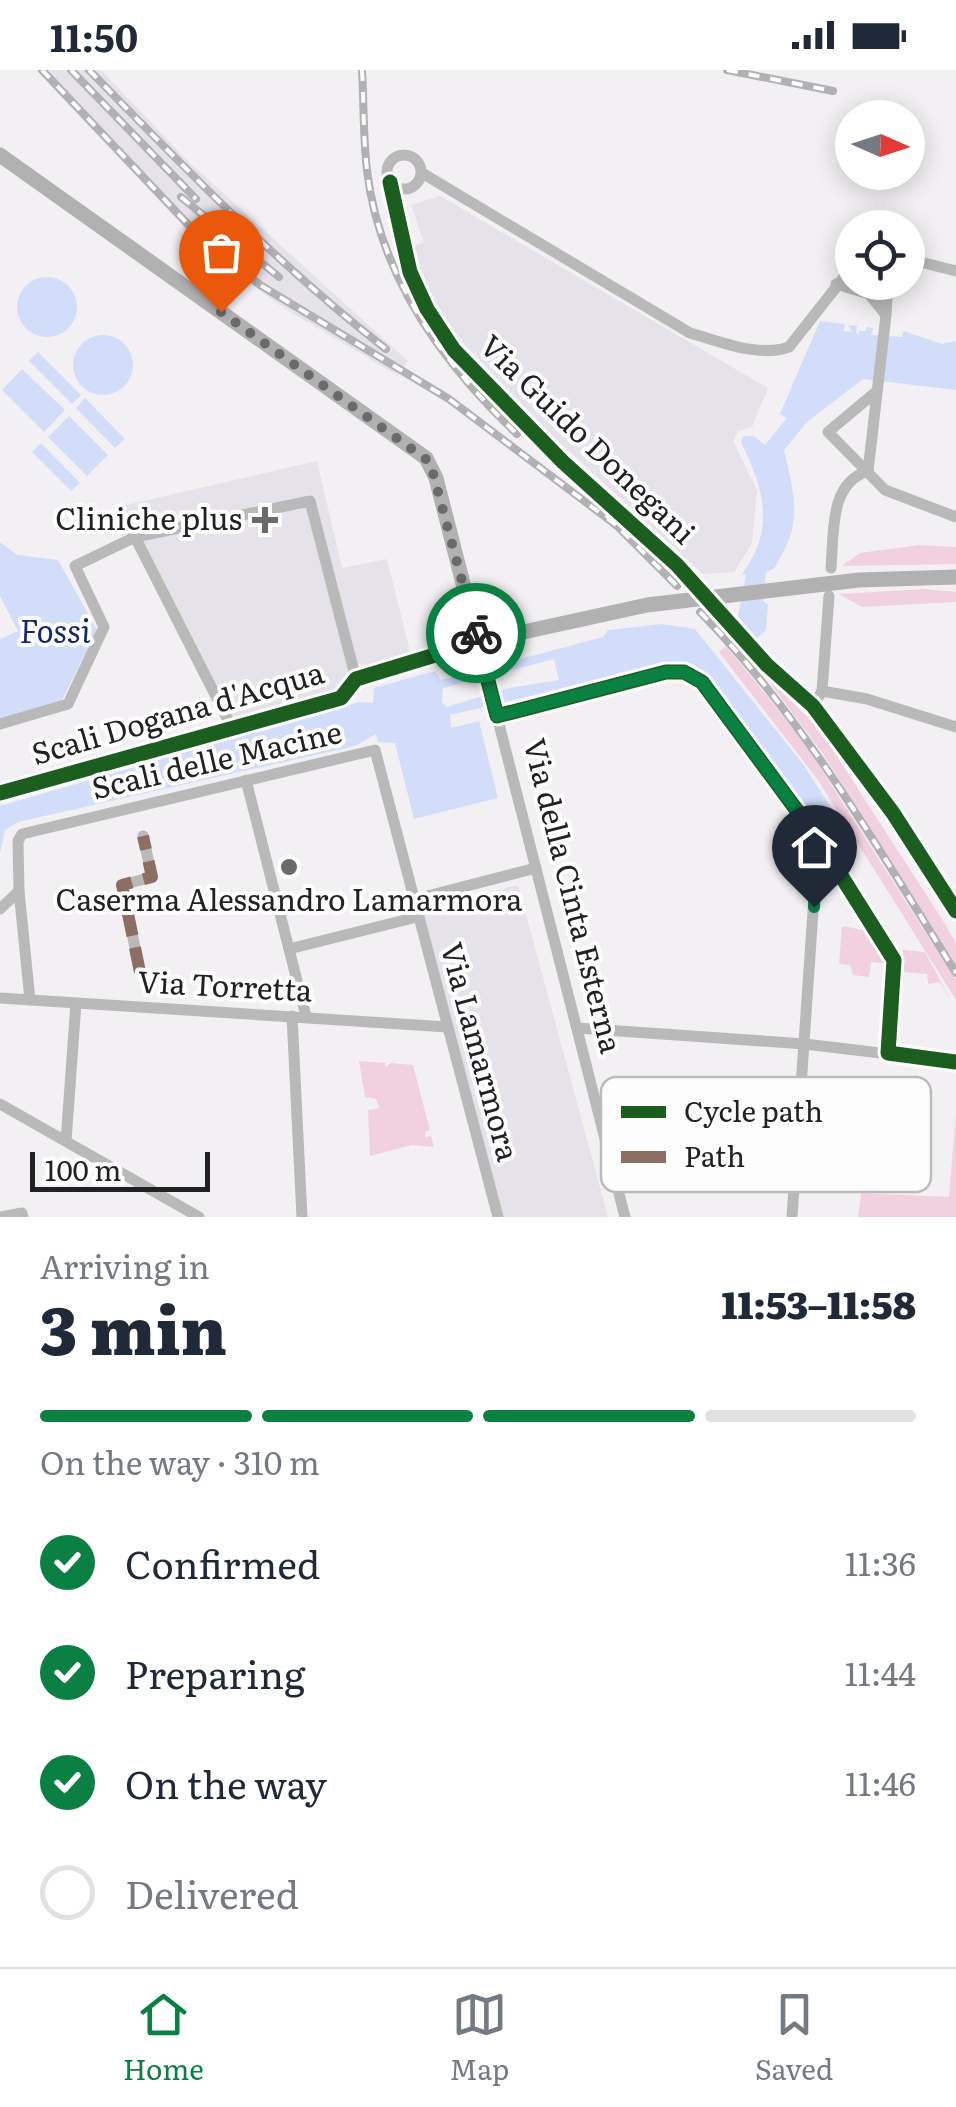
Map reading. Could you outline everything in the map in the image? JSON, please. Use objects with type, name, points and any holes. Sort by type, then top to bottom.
[{"type":"main road","name":"Via della Cinta Esterna","points":[[0,155],[426,458],[436,478],[478,642]]},
{"type":"main road","points":[[478,642],[622,610],[859,580],[956,577]]},
{"type":"street","points":[[410,189],[399,189],[390,182],[387,170],[397,156],[414,158],[422,174],[690,333],[738,346],[763,350],[789,347],[835,285]]},
{"type":"street","points":[[398,223],[410,189],[422,174]]},
{"type":"street","name":"Via Guido Donegani","points":[[390,182],[416,285],[454,350],[563,462],[696,584]]},
{"type":"street","points":[[925,263],[956,271]]},
{"type":"street","points":[[874,300],[886,315]]},
{"type":"street","points":[[868,471],[887,300]]},
{"type":"street","points":[[877,391],[828,432],[885,490],[956,516]]},
{"type":"street","points":[[831,568],[841,492],[851,477],[868,471]]},
{"type":"street","points":[[0,724],[68,704],[104,627],[75,566],[135,538],[310,501],[356,679]]},
{"type":"street","points":[[135,538],[233,730]]},
{"type":"street","points":[[813,706],[822,691],[829,596]]},
{"type":"street","points":[[718,609],[767,665],[813,706],[893,814],[956,911]]},
{"type":"street","name":"Via della Cinta Esterna","points":[[478,642],[601,1122]]},
{"type":"street","name":"Scali Dogana d'Acqua","points":[[0,793],[341,698],[356,679],[478,642]]},
{"type":"street","points":[[497,716],[666,672],[692,674],[702,682],[818,839],[894,960],[894,1014],[888,1053]]},
{"type":"street","points":[[822,691],[867,699],[956,728]]},
{"type":"street","name":"Scali delle Macine","points":[[19,891],[18,841],[26,832],[374,750]]},
{"type":"street","name":"Via Lamarmora","points":[[374,750],[498,1217]]},
{"type":"street","points":[[246,780],[306,1016]]},
{"type":"street","points":[[140,972],[122,885],[156,875],[143,836]]},
{"type":"street","points":[[803,1077],[818,839]]},
{"type":"street","points":[[412,900],[536,868]]},
{"type":"street","points":[[0,910],[19,891]]},
{"type":"street","points":[[19,891],[30,1000]]},
{"type":"street","points":[[289,949],[417,916]]},
{"type":"street","name":"Via Torretta","points":[[0,998],[447,1026]]},
{"type":"street","points":[[66,1142],[76,1003]]},
{"type":"street","points":[[292,1016],[302,1217]]},
{"type":"street","points":[[577,1028],[805,1044],[956,1062]]},
{"type":"street","points":[[0,1104],[199,1217]]},
{"type":"street","name":"Via della Cinta Esterna","points":[[619,1192],[625,1217]]},
{"type":"street","points":[[792,1217],[794,1192]]},
{"type":"street","points":[[0,1217],[22,1213],[22,1217]]},
{"type":"shaded area","points":[[36,70],[101,70],[188,161],[408,361],[398,376],[279,305],[198,242]]},
{"type":"shaded area","points":[[440,196],[768,388],[752,427],[738,431],[733,441],[757,490],[752,543],[734,572],[703,574],[549,433],[457,336],[432,296],[412,247],[424,242],[411,205]]},
{"type":"shaded area","points":[[317,461],[342,568],[387,559],[411,655],[373,666],[357,664],[344,689],[229,724],[139,540],[218,515],[120,536],[114,508]]},
{"type":"shaded area","points":[[919,545],[956,547],[956,564],[842,566],[860,553]]},
{"type":"shaded area","points":[[924,589],[956,592],[956,602],[862,607],[839,594]]},
{"type":"shaded area","points":[[726,646],[802,739],[956,980],[956,1000],[818,780],[719,652]]},
{"type":"shaded area","points":[[759,668],[820,730],[956,943],[956,965],[823,754]]},
{"type":"shaded area","points":[[518,885],[608,1217],[503,1217],[418,911]]},
{"type":"shaded area","points":[[842,926],[874,932],[890,964],[871,962],[869,977],[853,975],[850,965],[839,964]]},
{"type":"shaded area","points":[[903,950],[925,952],[956,1010],[940,982],[928,984],[927,974],[902,972]]},
{"type":"shaded area","points":[[359,1061],[385,1063],[385,1067],[391,1063],[413,1065],[430,1130],[425,1137],[431,1136],[434,1147],[412,1145],[370,1156],[368,1110],[379,1108],[376,1099],[365,1097]]},
{"type":"shaded area","points":[[956,1112],[956,1217],[858,1217],[861,1193],[949,1197]]},
{"type":"water","points":[[47,277],[68,286],[77,307],[68,328],[47,337],[26,328],[17,307],[26,286]]},
{"type":"water","points":[[820,321],[845,324],[844,331],[852,332],[848,325],[857,326],[856,333],[860,335],[858,331],[866,331],[867,327],[873,328],[871,335],[902,337],[903,331],[942,344],[956,341],[956,390],[863,379],[807,422],[784,450],[794,518],[788,543],[777,564],[766,572],[766,630],[755,640],[738,616],[746,575],[742,574],[759,541],[763,509],[756,476],[741,442],[743,436],[754,436],[765,445],[787,418],[780,414]]},
{"type":"water","points":[[103,335],[124,344],[133,365],[124,386],[103,395],[82,386],[73,365],[82,344]]},
{"type":"water","points":[[38,352],[81,395],[72,404],[29,361]]},
{"type":"water","points":[[22,369],[65,410],[44,432],[2,390]]},
{"type":"water","points":[[85,398],[125,439],[115,448],[76,408]]},
{"type":"water","points":[[69,416],[108,455],[87,476],[48,437]]},
{"type":"water","points":[[41,443],[80,483],[71,491],[32,452]]},
{"type":"water","name":"Fossi","points":[[0,542],[17,555],[58,560],[97,630],[61,702],[0,719],[0,639],[18,631],[0,596]]},
{"type":"water","points":[[662,624],[695,629],[803,764],[850,838],[831,850],[705,674],[679,662],[450,715],[451,728],[479,721],[498,798],[414,819],[395,743],[378,742],[376,734],[355,746],[18,822],[5,830],[0,853],[0,806],[359,702],[373,703],[374,688],[435,671],[441,680],[603,637],[608,630]],"holes":[[[554,659],[559,680],[509,688],[447,707],[442,702],[443,688]]]},
{"type":"railway","points":[[42,70],[201,238],[260,285],[449,399],[616,525]]},
{"type":"railway","points":[[71,70],[196,199]]},
{"type":"railway","points":[[89,70],[270,250],[386,349]]},
{"type":"railway","points":[[362,70],[367,170],[385,246],[400,281],[440,347],[517,434]]},
{"type":"railway","points":[[727,70],[833,91]]},
{"type":"railway","points":[[181,197],[279,277]]},
{"type":"railway","points":[[606,515],[677,586]]},
{"type":"railway","points":[[700,612],[773,696],[838,785],[956,973]]},
{"type":"marked path","points":[[140,972],[122,885],[152,877],[143,836]]},
{"type":"cycle path","points":[[390,182],[410,272],[427,309],[454,350],[563,462],[677,565],[767,665],[813,706],[893,813],[956,911]]},
{"type":"cycle path","points":[[0,793],[341,698],[356,679],[478,642],[497,716],[666,672],[684,672],[702,682],[818,839],[894,960],[888,1053],[956,1062]]},
{"type":"way so far","points":[[221,312],[430,462],[476,633]]},
{"type":"place","name":"Cliniche plus","points":[[265,520]]},
{"type":"place","name":"Caserma Alessandro Lamarmora","points":[[289,867]]},
{"type":"route","points":[[476,633],[497,716],[666,672],[692,674],[702,682],[818,839],[814,907]]}]
